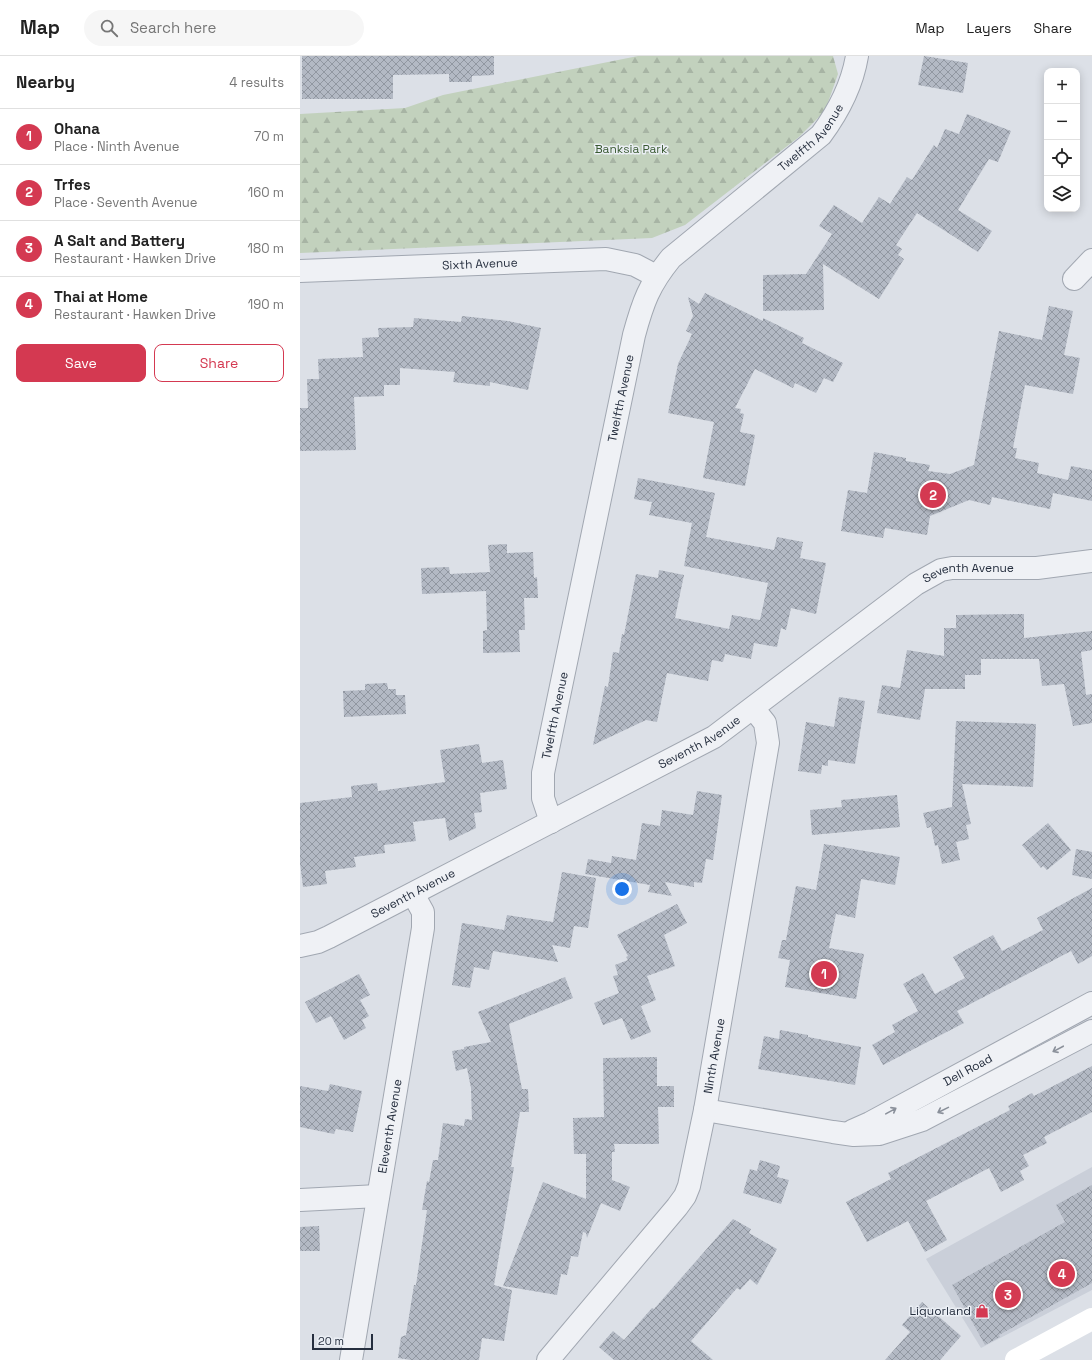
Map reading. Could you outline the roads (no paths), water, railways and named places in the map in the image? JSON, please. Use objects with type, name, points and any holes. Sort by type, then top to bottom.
[{"type":"main road","points":[[1016,1360],[1092,1319]]},
{"type":"street","name":"Twelfth Avenue","points":[[551,822],[543,798],[543,773],[634,335],[648,290],[656,276],[671,258],[821,135],[836,115],[846,95],[857,56]]},
{"type":"street","name":"Sixth Avenue","points":[[300,271],[606,259],[635,265],[656,276]]},
{"type":"street","points":[[1074,279],[1092,260]]},
{"type":"street","name":"Seventh Avenue","points":[[300,946],[318,942],[329,937],[706,741],[753,708],[916,584],[941,570],[963,567],[1050,567],[1092,561]]},
{"type":"street","name":"Ninth Avenue","points":[[548,1360],[685,1196],[697,1155],[768,743],[765,723],[753,708]]},
{"type":"street","name":"Eleventh Avenue","points":[[351,1360],[424,923],[423,912],[413,894]]},
{"type":"street","name":"Dell Road","points":[[843,1133],[870,1123],[1092,1004]]},
{"type":"street","name":"Dell Road","points":[[705,1110],[843,1133],[879,1134],[922,1120],[1092,1031]]},
{"type":"street","points":[[300,1200],[378,1196]]},
{"type":"place","name":"Trfes","points":[[933,495]]},
{"type":"place","name":"Ohana","points":[[824,974]]},
{"type":"place","name":"Thai at Home","points":[[1062,1274]]},
{"type":"place","name":"A Salt and Battery","points":[[1008,1295]]},
{"type":"place","name":"Liquorland","points":[[982,1311]]},
{"type":"park label","name":"Banksia Park","points":[[631,149]]}]
